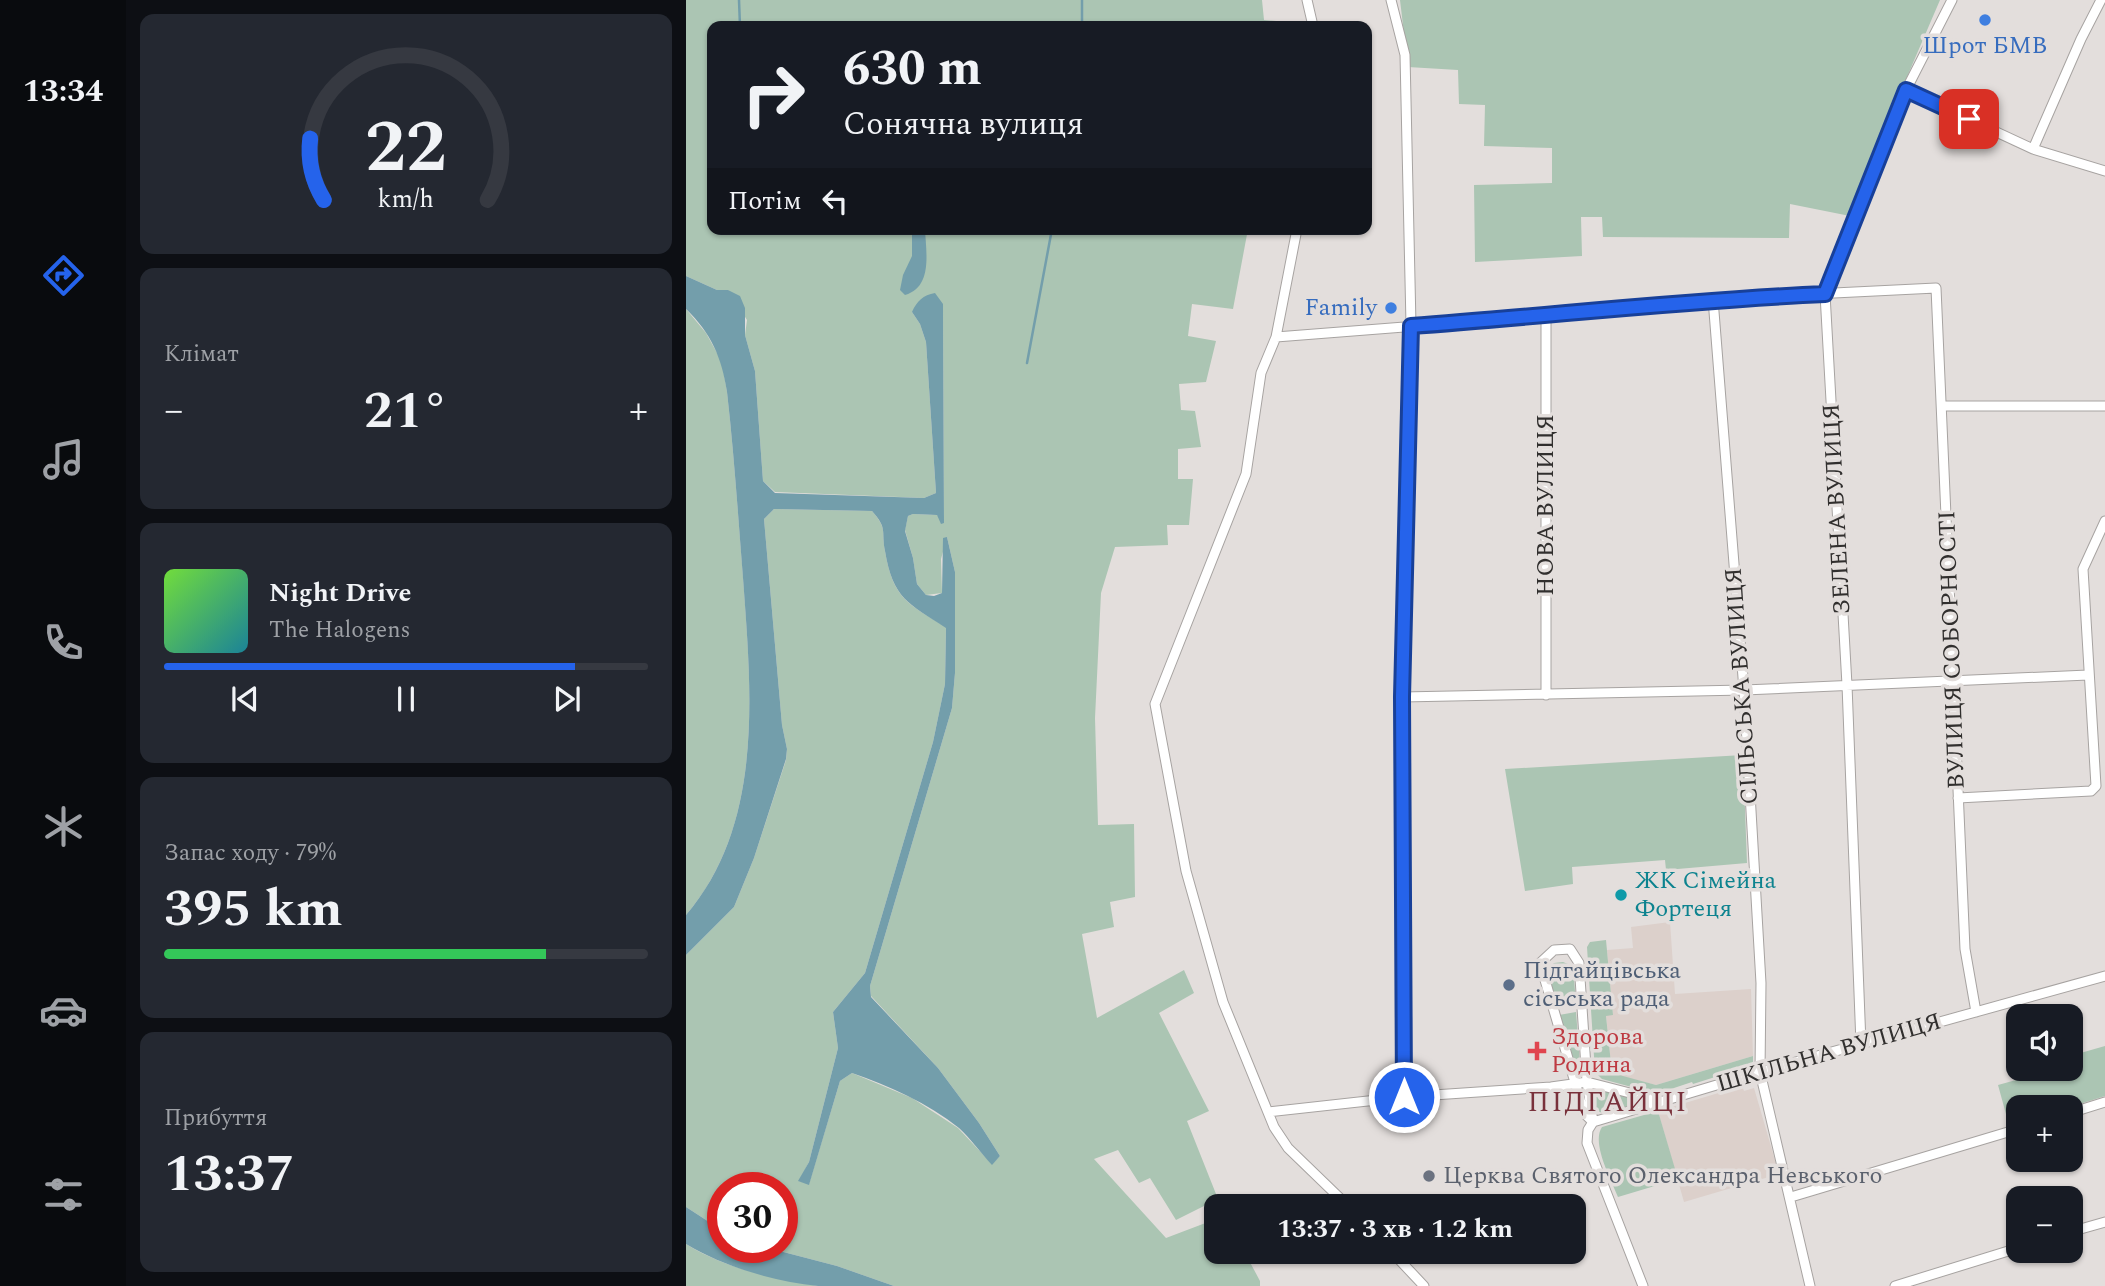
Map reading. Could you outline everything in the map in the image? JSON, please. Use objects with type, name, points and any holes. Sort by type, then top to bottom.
[{"type":"street","points":[[1307,0],[1311,21]]},
{"type":"street","points":[[1391,0],[1405,55],[1411,326],[1402,697],[1404,1097]]},
{"type":"street","name":"ЗЕЛЕНА ВУЛИЦЯ","points":[[1861,1044],[1847,685],[1825,294],[1906,90],[1952,0]]},
{"type":"street","points":[[2033,149],[2101,0]]},
{"type":"street","points":[[1906,90],[2033,149],[2105,171]]},
{"type":"street","points":[[1296,235],[1276,337],[1261,373],[1246,474],[1155,704],[1186,872],[1223,1002],[1274,1127],[1288,1148],[1336,1194]]},
{"type":"street","name":"ВУЛИЦЯ СОБОРНОСТІ","points":[[1825,294],[1936,288],[1965,949],[1976,1012]]},
{"type":"street","points":[[1276,337],[1546,316],[1713,299],[1825,294]]},
{"type":"street","name":"СІЛЬСЬКА ВУЛИЦЯ","points":[[1713,299],[1744,690],[1761,983],[1760,1072],[1811,1286]]},
{"type":"street","name":"НОВА ВУЛИЦЯ","points":[[1546,316],[1546,695]]},
{"type":"street","points":[[1942,406],[2105,406]]},
{"type":"street","points":[[1958,798],[2091,791],[2096,786],[2083,569],[2105,521]]},
{"type":"street","points":[[1402,697],[1744,690],[2088,675]]},
{"type":"street","points":[[1593,1122],[1584,1113],[1574,1084],[1540,963],[1554,950],[1570,949],[1579,963],[1587,1082],[1593,1122],[1588,1130],[1587,1143],[1643,1286]]},
{"type":"street","name":"ШКІЛЬНА ВУЛИЦЯ","points":[[1593,1122],[1760,1072],[2105,976]]},
{"type":"street","points":[[1268,1112],[1404,1097],[1587,1082],[1662,1102]]},
{"type":"street","points":[[2083,1109],[2105,1102]]},
{"type":"street","points":[[1791,1197],[2006,1133]]},
{"type":"street","points":[[2083,1228],[2105,1222]]},
{"type":"street","points":[[1895,1286],[2006,1252]]},
{"type":"street","points":[[1403,1264],[1424,1286]]},
{"type":"shaded area","points":[[1670,922],[1675,994],[1751,989],[1753,1056],[1656,1085],[1612,1074],[1606,1015],[1613,1014],[1607,950],[1633,948],[1631,927]]},
{"type":"shaded area","points":[[1742,1086],[1744,1091],[1754,1088],[1779,1174],[1684,1202],[1658,1111]]},
{"type":"green space","points":[[686,0],[1262,0],[1264,20],[1276,21],[707,21],[707,235],[1247,235],[1233,309],[1192,304],[1188,336],[1216,341],[1206,382],[1179,384],[1181,410],[1195,411],[1201,447],[1178,449],[1178,479],[1193,479],[1189,525],[1167,525],[1168,545],[1115,547],[1101,593],[1095,718],[1098,825],[1134,824],[1135,897],[1110,902],[1114,927],[1082,934],[1097,1018],[1184,970],[1194,993],[1159,1013],[1209,1111],[1187,1121],[1216,1194],[1204,1194],[1204,1206],[1176,1220],[1150,1178],[1139,1183],[1118,1150],[1094,1159],[1166,1238],[1204,1224],[1204,1264],[1251,1264],[1260,1286],[894,1286],[798,1256],[798,1172],[707,1172],[707,1221],[686,1207],[686,955],[734,907],[754,858],[786,760],[764,519],[774,509],[872,511],[882,526],[888,567],[898,590],[912,606],[946,627],[945,684],[933,742],[865,973],[833,1012],[838,1048],[809,1162],[799,1181],[809,1184],[840,1081],[852,1073],[912,1098],[958,1128],[992,1164],[1000,1156],[938,1068],[871,996],[870,986],[952,708],[955,673],[955,572],[947,537],[941,559],[942,593],[926,595],[917,584],[905,530],[908,516],[913,514],[937,515],[944,523],[943,304],[912,312],[920,324],[926,342],[936,493],[924,498],[775,492],[763,481],[755,371],[745,335],[747,320],[728,290],[717,290],[686,276]]},
{"type":"green space","points":[[1400,0],[1940,0],[1850,216],[1790,204],[1789,238],[1603,237],[1602,217],[1581,217],[1582,256],[1475,262],[1474,185],[1552,183],[1552,148],[1484,146],[1485,105],[1459,104],[1458,70],[1408,67]]},
{"type":"green space","points":[[686,309],[706,333],[722,362],[727,392],[746,620],[749,709],[741,797],[729,839],[711,879],[686,915]]},
{"type":"green space","points":[[1743,755],[1747,863],[1666,870],[1665,860],[1572,867],[1573,884],[1525,891],[1505,769]]},
{"type":"green space","points":[[1606,940],[1613,1015],[1606,1016],[1612,1073],[1656,1085],[1753,1056],[1753,1065],[1693,1084],[1692,1082],[1661,1095],[1602,1079],[1595,1072],[1587,947],[1590,942]]},
{"type":"green space","points":[[1563,962],[1573,966],[1576,1004],[1557,1008],[1547,969],[1554,963]]},
{"type":"green space","points":[[1576,1012],[1581,1075],[1575,1076],[1559,1015]]},
{"type":"green space","points":[[2105,1046],[2105,1096],[2083,1103],[2083,1095],[2006,1095],[2006,1114],[1998,1085],[2013,1081],[2083,1081],[2083,1052]]},
{"type":"green space","points":[[1597,1089],[1637,1100],[1637,1103],[1604,1114],[1594,1109],[1593,1093]]},
{"type":"green space","points":[[1658,1111],[1678,1179],[1618,1197],[1600,1151],[1599,1134],[1602,1127]]},
{"type":"green space","points":[[686,1244],[707,1256],[707,1263],[726,1263],[767,1276],[819,1286],[686,1286]]},
{"type":"water","points":[[912,235],[925,235],[924,277],[914,291],[905,295],[900,290],[903,275],[912,256]]},
{"type":"water","points":[[686,276],[717,290],[728,290],[740,296],[745,308],[745,335],[755,371],[763,481],[775,493],[924,498],[936,493],[926,342],[920,324],[912,312],[927,295],[935,293],[943,304],[944,523],[941,524],[937,515],[913,514],[908,516],[905,531],[917,584],[926,595],[942,593],[943,538],[947,537],[955,572],[955,673],[952,708],[870,986],[871,997],[938,1068],[979,1123],[1000,1156],[992,1165],[959,1128],[934,1111],[894,1090],[852,1073],[840,1081],[809,1185],[798,1181],[809,1162],[838,1048],[833,1012],[865,973],[933,742],[945,684],[946,628],[912,605],[898,590],[888,567],[882,526],[872,511],[774,509],[764,519],[786,759],[754,858],[734,907],[686,955],[686,915],[711,879],[729,839],[741,797],[747,754],[749,665],[727,392],[714,347],[702,327],[686,309]]},
{"type":"water","points":[[686,1207],[707,1221],[707,1255],[686,1244]]},
{"type":"water","points":[[798,1256],[894,1286],[818,1286],[766,1277],[726,1263],[798,1263]]},
{"type":"waterway","points":[[739,0],[740,21]]},
{"type":"waterway","points":[[1082,0],[1082,21]]},
{"type":"waterway","points":[[1027,363],[1051,235]]},
{"type":"place","name":"Шрот БМВ","points":[[1985,20]]},
{"type":"place","name":"Family","points":[[1391,308]]},
{"type":"place","name":"ЖК Сімейна Фортеця","points":[[1621,895]]},
{"type":"place","name":"Підгайцівська сісьська рада","points":[[1509,985]]},
{"type":"place","name":"Здорова Родина","points":[[1537,1051]]},
{"type":"place","name":"Церква Святого Олександра Невського","points":[[1429,1176]]},
{"type":"district","name":"ПІДГАЙЦІ","points":[[1608,1102]]},
{"type":"route","points":[[1404,1097],[1402,697],[1411,326],[1713,299],[1825,294],[1906,90],[1969,119]]}]
